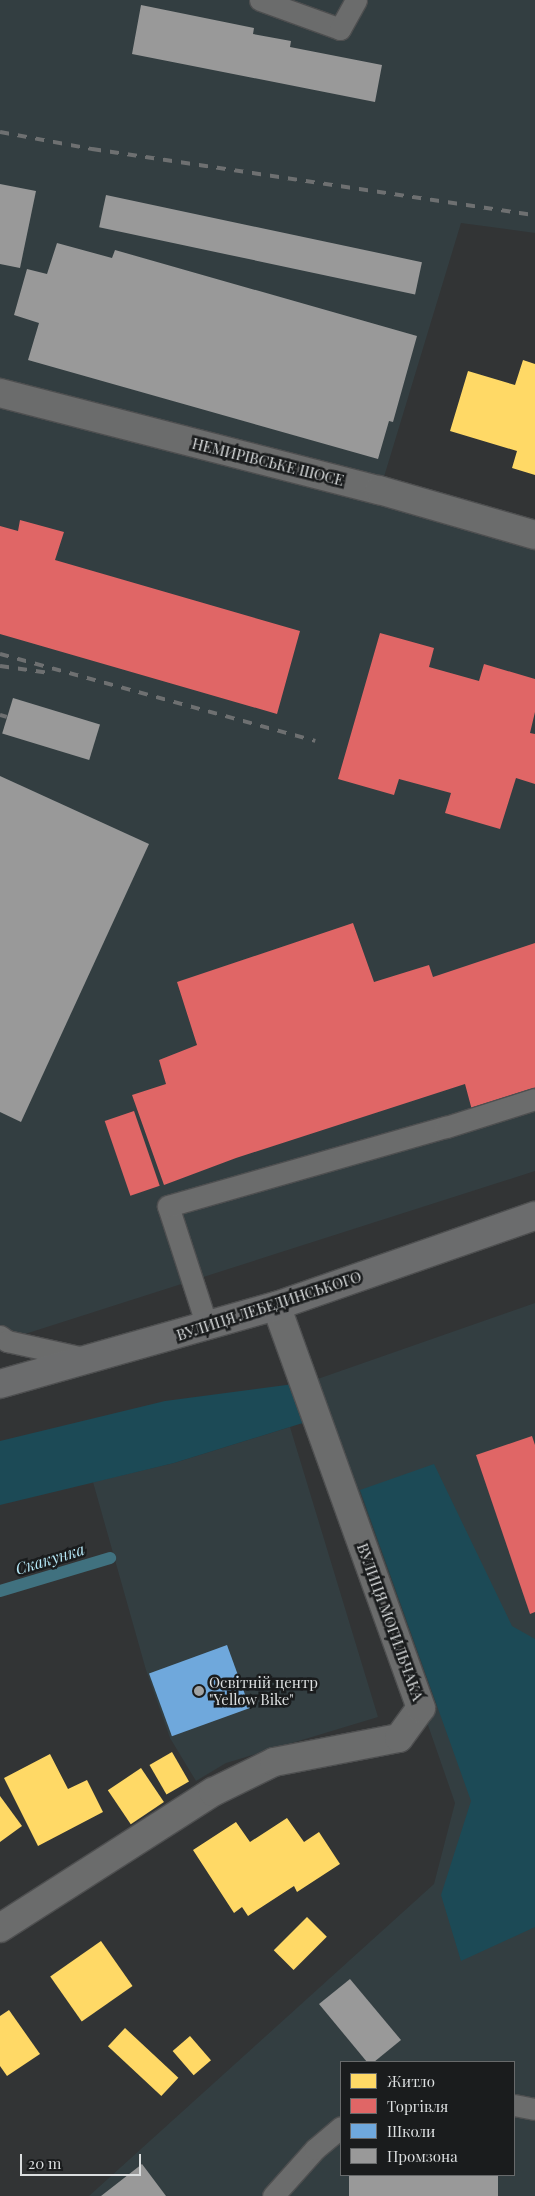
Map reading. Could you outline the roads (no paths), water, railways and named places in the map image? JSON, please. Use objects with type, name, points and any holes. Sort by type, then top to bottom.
[{"type":"main road","name":"ВУЛИЦЯ ЛЕБЕДИНСЬКОГО","points":[[0,1384],[94,1360],[276,1306],[535,1216]]},
{"type":"street","name":"НЕМИРІВСЬКЕ ШОСЕ","points":[[0,394],[380,490],[535,535]]},
{"type":"street","name":"ВУЛИЦЯ МОГИЛЬЧАКА","points":[[0,1928],[213,1792],[274,1762],[399,1738],[421,1708],[276,1306]]},
{"type":"lane","points":[[260,0],[340,29],[356,0]]},
{"type":"lane","points":[[208,1326],[168,1206],[535,1098]]},
{"type":"lane","points":[[0,1336],[7,1341],[94,1360]]},
{"type":"lane","points":[[515,2105],[535,2109]]},
{"type":"lane","points":[[273,2196],[315,2149],[340,2128]]},
{"type":"waterway","name":"Скакунка","points":[[0,1591],[110,1558]]},
{"type":"railway","points":[[0,132],[92,149],[535,215]]},
{"type":"railway","points":[[0,654],[315,741]]},
{"type":"railway","points":[[0,666],[50,673]]},
{"type":"railway","points":[[0,715],[7,717]]},
{"type":"place","name":"Освітній центр \"Yellow Bike\"","points":[[199,1691]]}]
